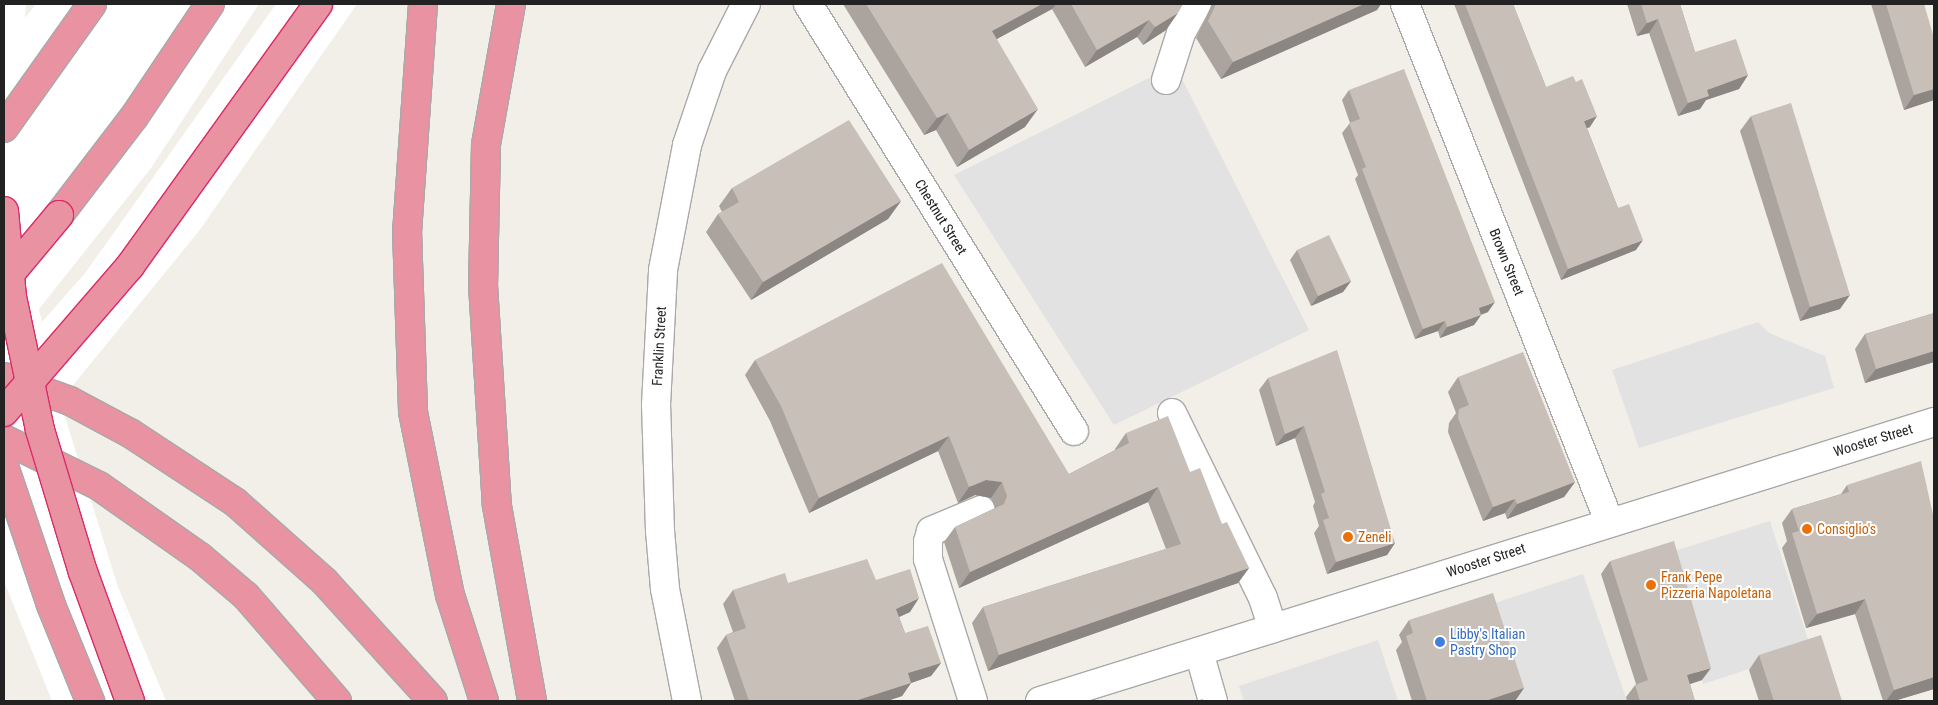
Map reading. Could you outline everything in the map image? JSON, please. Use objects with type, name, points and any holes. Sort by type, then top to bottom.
[{"type":"highway","points":[[4,128],[92,4]]},
{"type":"highway","points":[[4,281],[134,117],[210,4]]},
{"type":"highway","points":[[4,412],[130,266],[318,4]]},
{"type":"highway","points":[[423,4],[409,167],[408,343],[424,478],[465,645],[484,701]]},
{"type":"highway","points":[[511,4],[486,145],[483,285],[496,506],[522,658],[532,701]]},
{"type":"highway","points":[[4,211],[12,297],[40,430],[83,572],[130,701]]},
{"type":"highway","points":[[4,377],[70,401],[130,433],[235,502],[324,581],[433,701]]},
{"type":"highway","points":[[4,439],[99,486],[200,557],[246,596],[337,701]]},
{"type":"highway","points":[[4,466],[51,605],[90,701]]},
{"type":"street","name":"Franklin Street","points":[[686,701],[665,589],[660,531],[656,406],[663,270],[687,145],[712,71],[746,4]]},
{"type":"street","name":"Chestnut Street","points":[[808,4],[1074,431]]},
{"type":"street","points":[[1166,80],[1181,33],[1197,4]]},
{"type":"street","name":"Brown Street","points":[[1405,4],[1609,521]]},
{"type":"street","points":[[1172,413],[1263,598],[1273,628]]},
{"type":"street","name":"Wooster Street","points":[[1040,701],[1609,521],[1934,422]]},
{"type":"street","points":[[973,701],[928,559],[928,542],[931,531],[981,510]]},
{"type":"street","points":[[1199,652],[1214,701]]},
{"type":"shaded area","points":[[1175,65],[1309,330],[1114,425],[954,175]]},
{"type":"shaded area","points":[[1758,322],[1769,333],[1825,356],[1834,388],[1639,448],[1612,370]]},
{"type":"shaded area","points":[[1770,521],[1811,649],[1703,684],[1665,554]]},
{"type":"shaded area","points":[[1583,574],[1627,701],[1514,701],[1483,607]]},
{"type":"shaded area","points":[[1378,640],[1398,701],[1244,701],[1239,686]]},
{"type":"pier","points":[[4,4],[26,4],[25,18],[36,4],[259,4],[151,168],[39,309],[42,322],[86,272],[276,4],[357,4],[199,231],[60,401],[118,587],[166,701],[52,701],[4,581]]},
{"type":"building","points":[[866,4],[1042,4],[992,31],[1038,109],[969,150],[948,113],[937,118]]},
{"type":"building","points":[[1071,4],[1183,4],[1178,13],[1155,27],[1149,20],[1097,50]]},
{"type":"building","points":[[1216,4],[1364,4],[1233,62],[1208,21]]},
{"type":"building","points":[[1465,4],[1513,4],[1546,87],[1573,76],[1576,82],[1582,79],[1597,116],[1584,121],[1618,208],[1629,204],[1643,240],[1568,269]]},
{"type":"building","points":[[1641,4],[1680,4],[1695,52],[1736,39],[1748,75],[1707,90],[1709,96],[1688,103],[1658,19],[1647,23]]},
{"type":"building","points":[[1886,4],[1924,4],[1934,38],[1934,89],[1914,95]]},
{"type":"building","points":[[1404,69],[1495,302],[1479,308],[1481,315],[1447,327],[1445,321],[1423,329],[1362,169],[1366,167],[1349,123],[1360,119],[1349,90]]},
{"type":"building","points":[[1791,103],[1850,295],[1810,307],[1751,116]]},
{"type":"building","points":[[849,120],[901,201],[763,282],[718,214],[739,202],[732,188]]},
{"type":"building","points":[[1329,235],[1351,281],[1318,296],[1297,250]]},
{"type":"building","points":[[942,263],[1069,474],[1129,443],[1126,433],[1168,416],[1190,472],[1200,468],[1222,524],[1227,522],[1249,568],[999,655],[983,607],[1181,544],[1158,487],[970,572],[955,527],[1004,504],[1007,496],[1002,482],[986,480],[969,487],[949,436],[819,498],[781,406],[755,360]]},
{"type":"building","points":[[1934,313],[1934,351],[1876,369],[1865,334]]},
{"type":"building","points":[[1337,350],[1395,543],[1336,562],[1323,520],[1329,518],[1321,494],[1325,492],[1304,426],[1285,434],[1268,378]]},
{"type":"building","points":[[1523,352],[1575,482],[1517,504],[1515,499],[1493,507],[1458,418],[1459,409],[1469,405],[1458,377]]},
{"type":"building","points":[[1921,461],[1934,519],[1934,677],[1894,690],[1865,599],[1817,614],[1792,533],[1799,531],[1792,509],[1849,492],[1847,485]]},
{"type":"building","points":[[1674,541],[1711,668],[1687,675],[1695,701],[1640,701],[1635,685],[1648,680],[1610,561]]},
{"type":"building","points":[[867,559],[876,580],[910,569],[919,598],[896,609],[905,633],[928,626],[941,663],[908,673],[911,683],[855,701],[749,701],[726,635],[746,628],[733,590],[785,573],[788,583]]},
{"type":"building","points":[[1493,593],[1524,688],[1488,701],[1427,701],[1406,636],[1413,633],[1409,620]]},
{"type":"building","points":[[1821,635],[1842,701],[1774,701],[1759,655]]},
{"type":"place","name":"Consiglio's","points":[[1807,529]]},
{"type":"place","name":"Zeneli","points":[[1348,537]]},
{"type":"place","name":"Frank Pepe Pizzeria Napoletana","points":[[1651,585]]},
{"type":"place","name":"Libby's Italian Pastry Shop","points":[[1440,642]]}]
